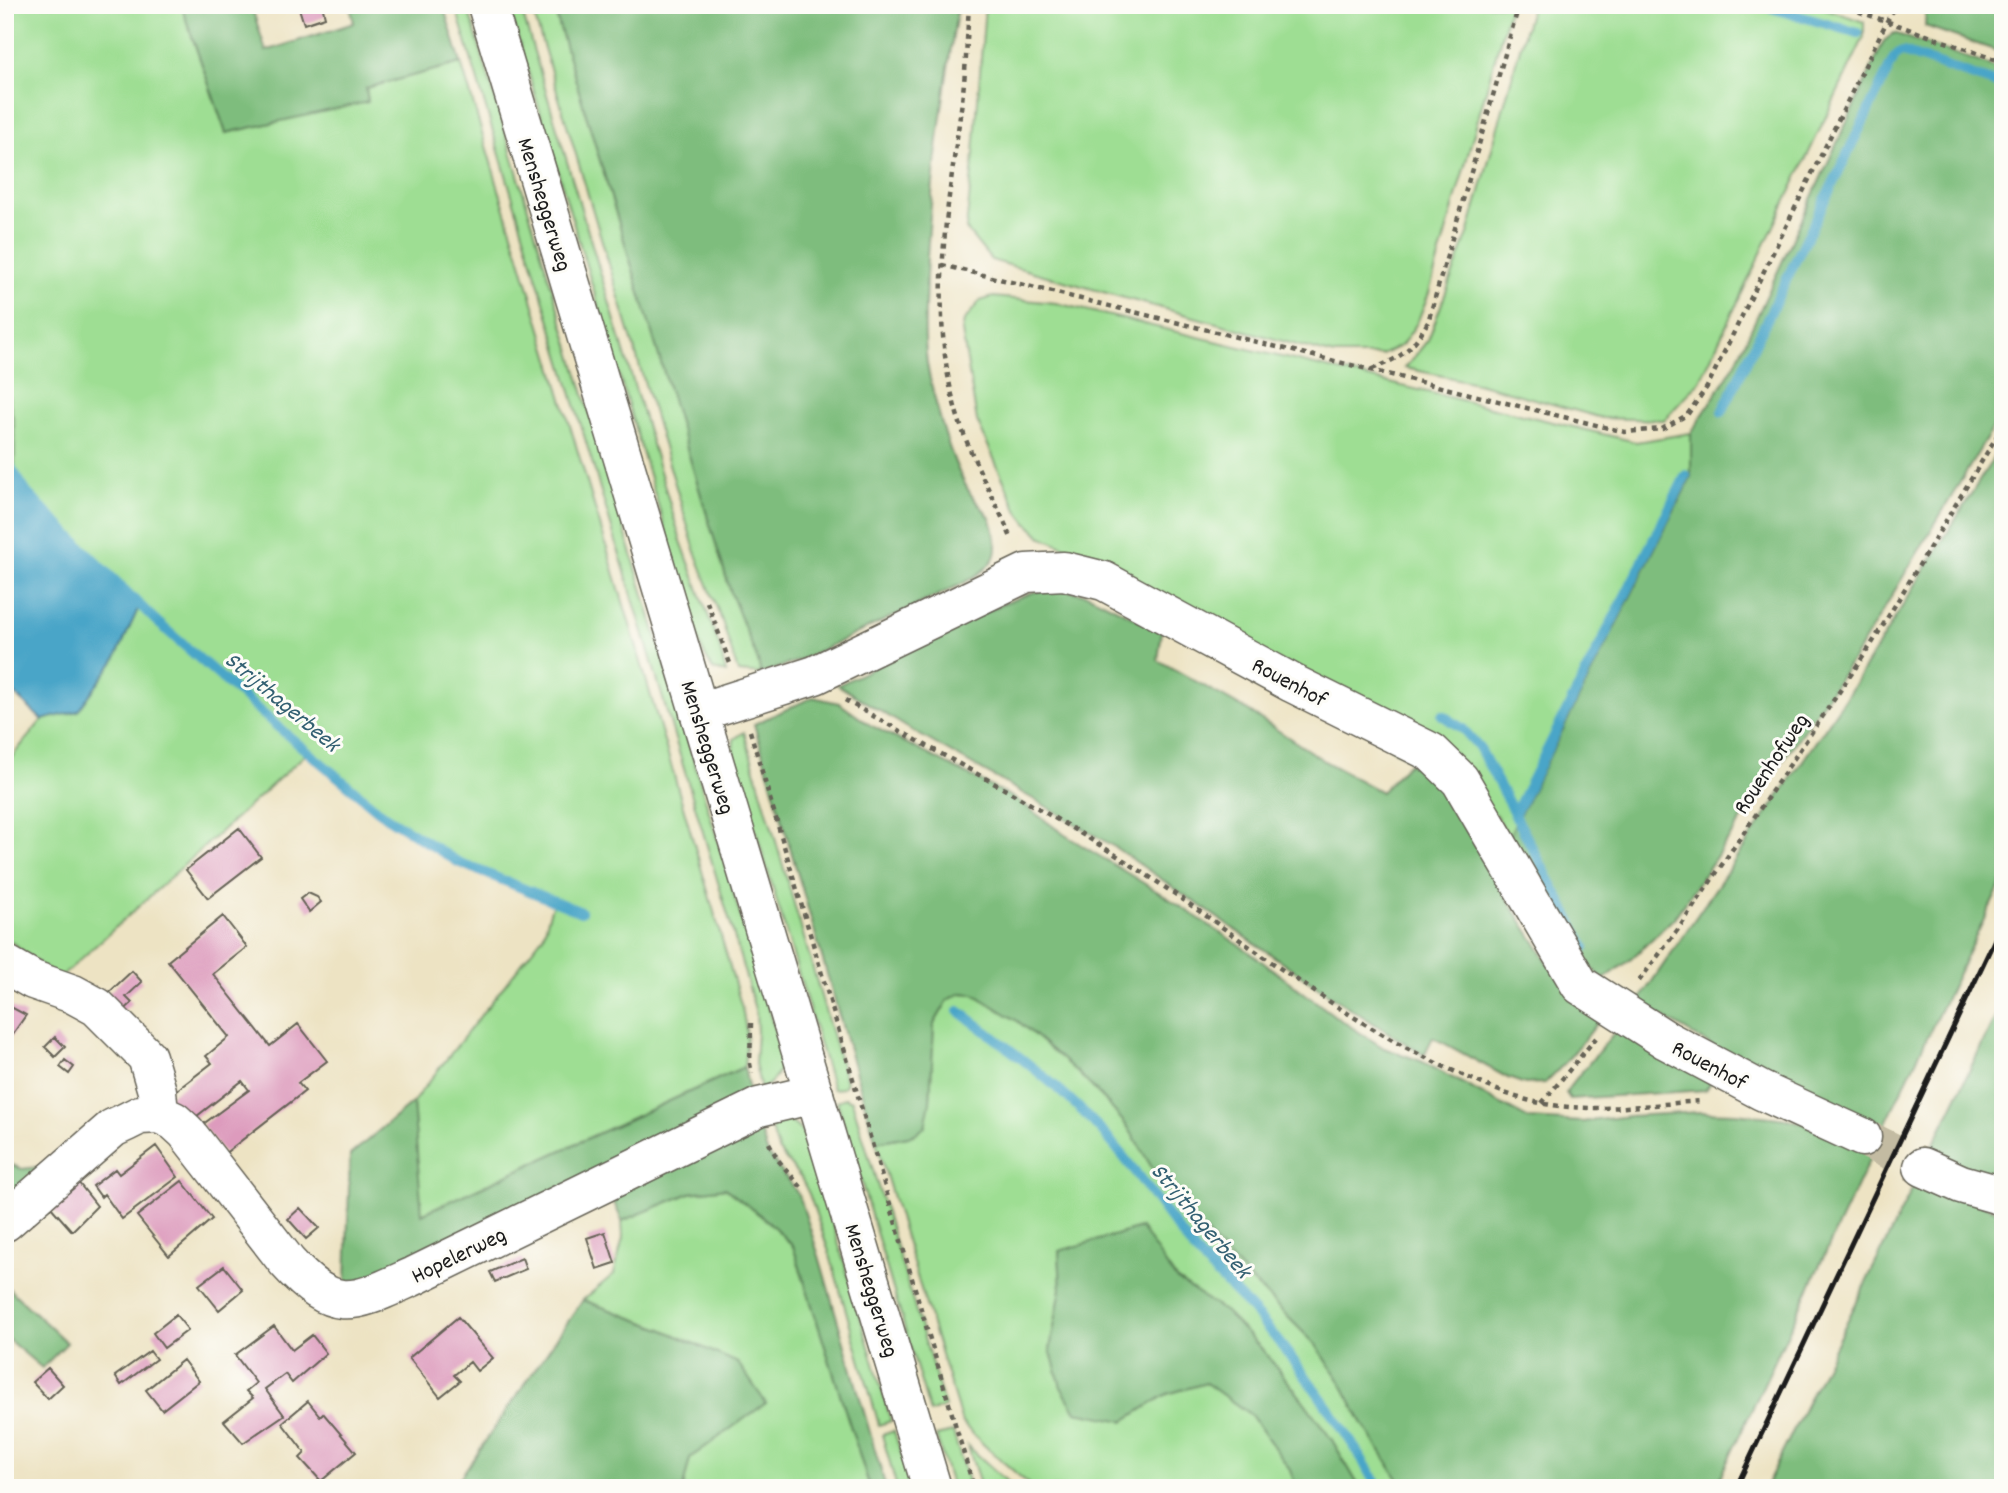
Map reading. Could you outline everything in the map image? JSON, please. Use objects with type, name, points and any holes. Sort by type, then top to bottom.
[{"type":"main road","name":"Mensheggerweg","points":[[487,5],[932,1488]]},
{"type":"main road","name":"Rouenhof","points":[[699,712],[815,675],[1026,573],[1064,571],[1104,581],[1292,683],[1431,752],[1460,780],[1580,985],[1666,1040],[1762,1091],[1862,1138]]},
{"type":"main road","points":[[5,964],[33,981],[73,993],[97,1007],[147,1057],[158,1091],[159,1114],[140,1115],[113,1128],[5,1222]]},
{"type":"main road","name":"Hopelerweg","points":[[159,1114],[174,1121],[186,1132],[303,1280],[317,1291],[337,1300],[353,1301],[414,1276],[759,1107],[814,1094]]},
{"type":"main road","points":[[1923,1167],[1961,1184],[2003,1196]]},
{"type":"path","points":[[969,5],[962,97],[942,265],[940,313],[944,354],[954,404],[975,460],[1026,573]]},
{"type":"path","points":[[1370,370],[1395,360],[1415,344],[1428,322],[1519,5]]},
{"type":"path","points":[[1840,5],[2003,62]]},
{"type":"path","points":[[942,265],[1625,432],[1662,429],[1687,415],[1707,387],[1896,5]]},
{"type":"path","name":"Rouenhofweg","points":[[1542,1103],[1619,1011],[1679,928],[1871,645],[2003,426]]},
{"type":"path","points":[[815,675],[828,690],[1025,799],[1135,867],[1329,1002],[1422,1057],[1494,1089],[1571,1109],[1703,1101]]},
{"type":"path","points":[[741,700],[974,1488]]},
{"type":"path","points":[[759,1107],[771,1147],[803,1192]]},
{"type":"green space","points":[[5,5],[181,5],[226,133],[368,101],[366,88],[461,63],[742,1008],[747,1035],[744,1067],[421,1214],[413,1102],[543,936],[553,902],[458,862],[385,816],[307,753],[59,979],[5,937],[5,765],[42,720],[78,711],[27,493],[15,479],[14,424],[5,379]]},
{"type":"green space","points":[[181,5],[251,5],[266,51],[354,23],[350,5],[443,5],[461,63],[366,88],[368,102],[226,133]]},
{"type":"green space","points":[[455,5],[467,5],[783,1058],[775,1077],[761,1090],[755,1064],[756,1013]]},
{"type":"green space","points":[[508,5],[520,5],[681,541],[719,645],[726,673],[713,670],[701,648]]},
{"type":"green space","points":[[531,5],[553,5],[731,593],[761,674],[738,672],[697,557]]},
{"type":"green space","points":[[553,5],[956,5],[930,210],[925,344],[931,383],[952,454],[963,481],[990,518],[994,531],[995,555],[982,571],[964,583],[800,660],[761,674],[731,593]]},
{"type":"green space","points":[[985,5],[1510,5],[1429,293],[1417,323],[1402,345],[1382,355],[1334,355],[991,260],[966,229]]},
{"type":"green space","points":[[1532,5],[1816,5],[1864,22],[1864,37],[1700,381],[1664,420],[1602,418],[1481,384],[1405,368],[1428,340],[1469,231]]},
{"type":"green space","points":[[1926,5],[2003,5],[2003,53],[1925,26]]},
{"type":"green space","points":[[1894,33],[2003,70],[2003,411],[1859,650],[1674,918],[1630,960],[1603,980],[1585,961],[1509,836],[1691,477],[1691,433],[1735,364],[1884,41]]},
{"type":"green space","points":[[993,297],[1056,303],[1636,442],[1691,433],[1691,477],[1509,836],[1495,814],[1099,562],[1042,537],[1028,524],[1017,510],[977,421],[962,331],[964,321],[980,301]]},
{"type":"green space","points":[[5,379],[14,424],[15,479],[5,462]]},
{"type":"green space","points":[[2003,442],[2003,880],[1881,1133],[1736,1060],[1638,1002],[1849,693]]},
{"type":"green space","points":[[1061,589],[1089,595],[1162,631],[1158,660],[1245,709],[1326,762],[1381,792],[1409,763],[1430,774],[1448,797],[1501,889],[1556,975],[1602,1018],[1565,1063],[1545,1083],[1525,1084],[1508,1078],[1433,1037],[1424,1055],[1340,1002],[1116,848],[838,685],[1002,604],[1034,592]]},
{"type":"green space","points":[[813,697],[839,703],[870,725],[1016,799],[1065,835],[1248,951],[1339,1019],[1384,1048],[1421,1061],[1529,1119],[1582,1122],[1629,1116],[1735,1113],[1788,1119],[1820,1128],[1872,1154],[1715,1488],[1404,1488],[1316,1345],[1189,1215],[1151,1166],[1128,1127],[1104,1099],[1019,1022],[974,994],[961,993],[948,1000],[934,1024],[930,1102],[925,1127],[913,1135],[876,1142],[754,724]]},
{"type":"green space","points":[[744,732],[846,1082],[843,1088],[833,1089],[736,765],[734,739]]},
{"type":"green space","points":[[961,993],[974,994],[1019,1022],[1104,1099],[1128,1127],[1151,1166],[1189,1215],[1316,1345],[1404,1488],[1360,1488],[1332,1440],[1261,1348],[1225,1312],[1176,1279],[1140,1228],[1059,1252],[1061,1289],[1050,1349],[1124,1421],[1167,1394],[1206,1383],[1251,1415],[1289,1468],[1297,1488],[1033,1488],[962,1423],[876,1142],[913,1135],[930,1102],[934,1024],[948,1000]]},
{"type":"green space","points":[[2003,1001],[2003,1182],[1928,1156]]},
{"type":"green space","points":[[1618,1028],[1711,1082],[1706,1090],[1570,1099],[1566,1093],[1570,1086]]},
{"type":"green space","points":[[744,1067],[750,1096],[375,1277],[346,1282],[350,1155],[413,1102],[422,1214]]},
{"type":"green space","points":[[845,1098],[852,1101],[945,1407],[930,1413],[837,1101]]},
{"type":"green space","points":[[768,1116],[791,1122],[808,1140],[891,1421],[879,1425],[829,1252],[809,1194],[801,1178],[778,1150]]},
{"type":"green space","points":[[756,1119],[768,1154],[799,1195],[886,1488],[870,1488],[793,1246],[769,1222],[725,1188],[690,1193],[622,1221],[609,1191]]},
{"type":"green space","points":[[5,1162],[22,1169],[38,1167],[47,1173],[5,1211]]},
{"type":"green space","points":[[1918,1177],[2003,1214],[2003,1488],[1765,1488]]},
{"type":"green space","points":[[725,1188],[769,1222],[793,1246],[870,1488],[683,1488],[690,1458],[765,1403],[662,1329],[583,1300],[614,1274],[623,1238],[622,1221],[690,1193]]},
{"type":"green space","points":[[1141,1228],[1176,1279],[1225,1312],[1261,1348],[1332,1440],[1360,1488],[1297,1488],[1289,1468],[1251,1415],[1206,1383],[1167,1394],[1124,1421],[1076,1412],[1061,1387],[1050,1349],[1061,1289],[1059,1251]]},
{"type":"green space","points":[[5,1285],[67,1343],[42,1368],[5,1337]]},
{"type":"green space","points":[[583,1300],[662,1329],[738,1363],[766,1403],[690,1458],[683,1488],[453,1488]]},
{"type":"green space","points":[[894,1431],[911,1488],[897,1488],[882,1435]]},
{"type":"green space","points":[[953,1432],[970,1488],[952,1488],[936,1436]]},
{"type":"green space","points":[[968,1446],[1014,1488],[981,1488]]},
{"type":"water","points":[[5,462],[27,493],[140,605],[115,660],[78,711],[42,720],[5,685]]},
{"type":"building","points":[[298,5],[322,5],[325,17],[304,24]]},
{"type":"building","points":[[239,828],[261,857],[208,898],[186,870]]},
{"type":"building","points":[[308,893],[321,902],[309,912],[300,899]]},
{"type":"building","points":[[223,916],[247,947],[213,974],[270,1046],[298,1024],[327,1061],[298,1083],[305,1091],[224,1154],[202,1125],[249,1090],[242,1081],[188,1123],[168,1097],[212,1063],[206,1056],[229,1037],[168,961]]},
{"type":"building","points":[[132,971],[142,982],[126,997],[132,1003],[119,1015],[103,998]]},
{"type":"building","points":[[5,994],[11,998],[7,1005],[26,1015],[5,1045]]},
{"type":"building","points":[[55,1037],[65,1047],[55,1057],[45,1047]]},
{"type":"building","points":[[65,1060],[74,1067],[69,1074],[60,1067]]},
{"type":"building","points":[[156,1146],[178,1177],[122,1219],[104,1194],[101,1197],[93,1186],[115,1169],[119,1174]]},
{"type":"building","points":[[182,1181],[212,1219],[169,1256],[137,1216]]},
{"type":"building","points":[[78,1182],[97,1206],[72,1231],[50,1206]]},
{"type":"building","points":[[300,1208],[319,1228],[306,1239],[288,1219]]},
{"type":"building","points":[[605,1232],[615,1263],[597,1269],[587,1238]]},
{"type":"building","points":[[522,1258],[526,1269],[495,1282],[490,1272]]},
{"type":"building","points":[[224,1266],[243,1290],[219,1310],[199,1285]]},
{"type":"building","points":[[176,1315],[188,1330],[164,1348],[153,1333]]},
{"type":"building","points":[[458,1317],[493,1358],[477,1371],[470,1362],[454,1375],[460,1381],[440,1397],[409,1358]]},
{"type":"building","points":[[274,1326],[292,1350],[312,1335],[326,1353],[292,1383],[285,1374],[265,1389],[284,1415],[243,1443],[224,1421],[253,1398],[246,1391],[256,1383],[235,1355]]},
{"type":"building","points":[[150,1351],[156,1359],[121,1385],[115,1376]]},
{"type":"building","points":[[183,1360],[199,1381],[162,1410],[146,1390]]},
{"type":"building","points":[[48,1368],[63,1385],[48,1399],[32,1382]]},
{"type":"building","points":[[308,1401],[320,1416],[323,1413],[356,1452],[321,1481],[300,1458],[305,1453],[282,1423]]},
{"type":"waterway","points":[[1761,5],[1858,33]]},
{"type":"waterway","points":[[1722,412],[1894,58],[1903,52],[2003,86]]},
{"type":"waterway","name":"Strijthagerbeek","points":[[5,458],[27,493],[155,620],[385,816],[458,862],[581,912]]},
{"type":"waterway","points":[[1514,815],[1686,475]]},
{"type":"waterway","points":[[1442,715],[1463,729],[1479,747],[1585,947]]},
{"type":"waterway","name":"Strijthagerbeek","points":[[959,1011],[1046,1078],[1109,1139],[1200,1257],[1252,1310],[1291,1358],[1338,1422],[1379,1488]]},
{"type":"tunnel","points":[[1862,1137],[1923,1167]]},
{"type":"railway","points":[[1736,1488],[2003,922]]}]
